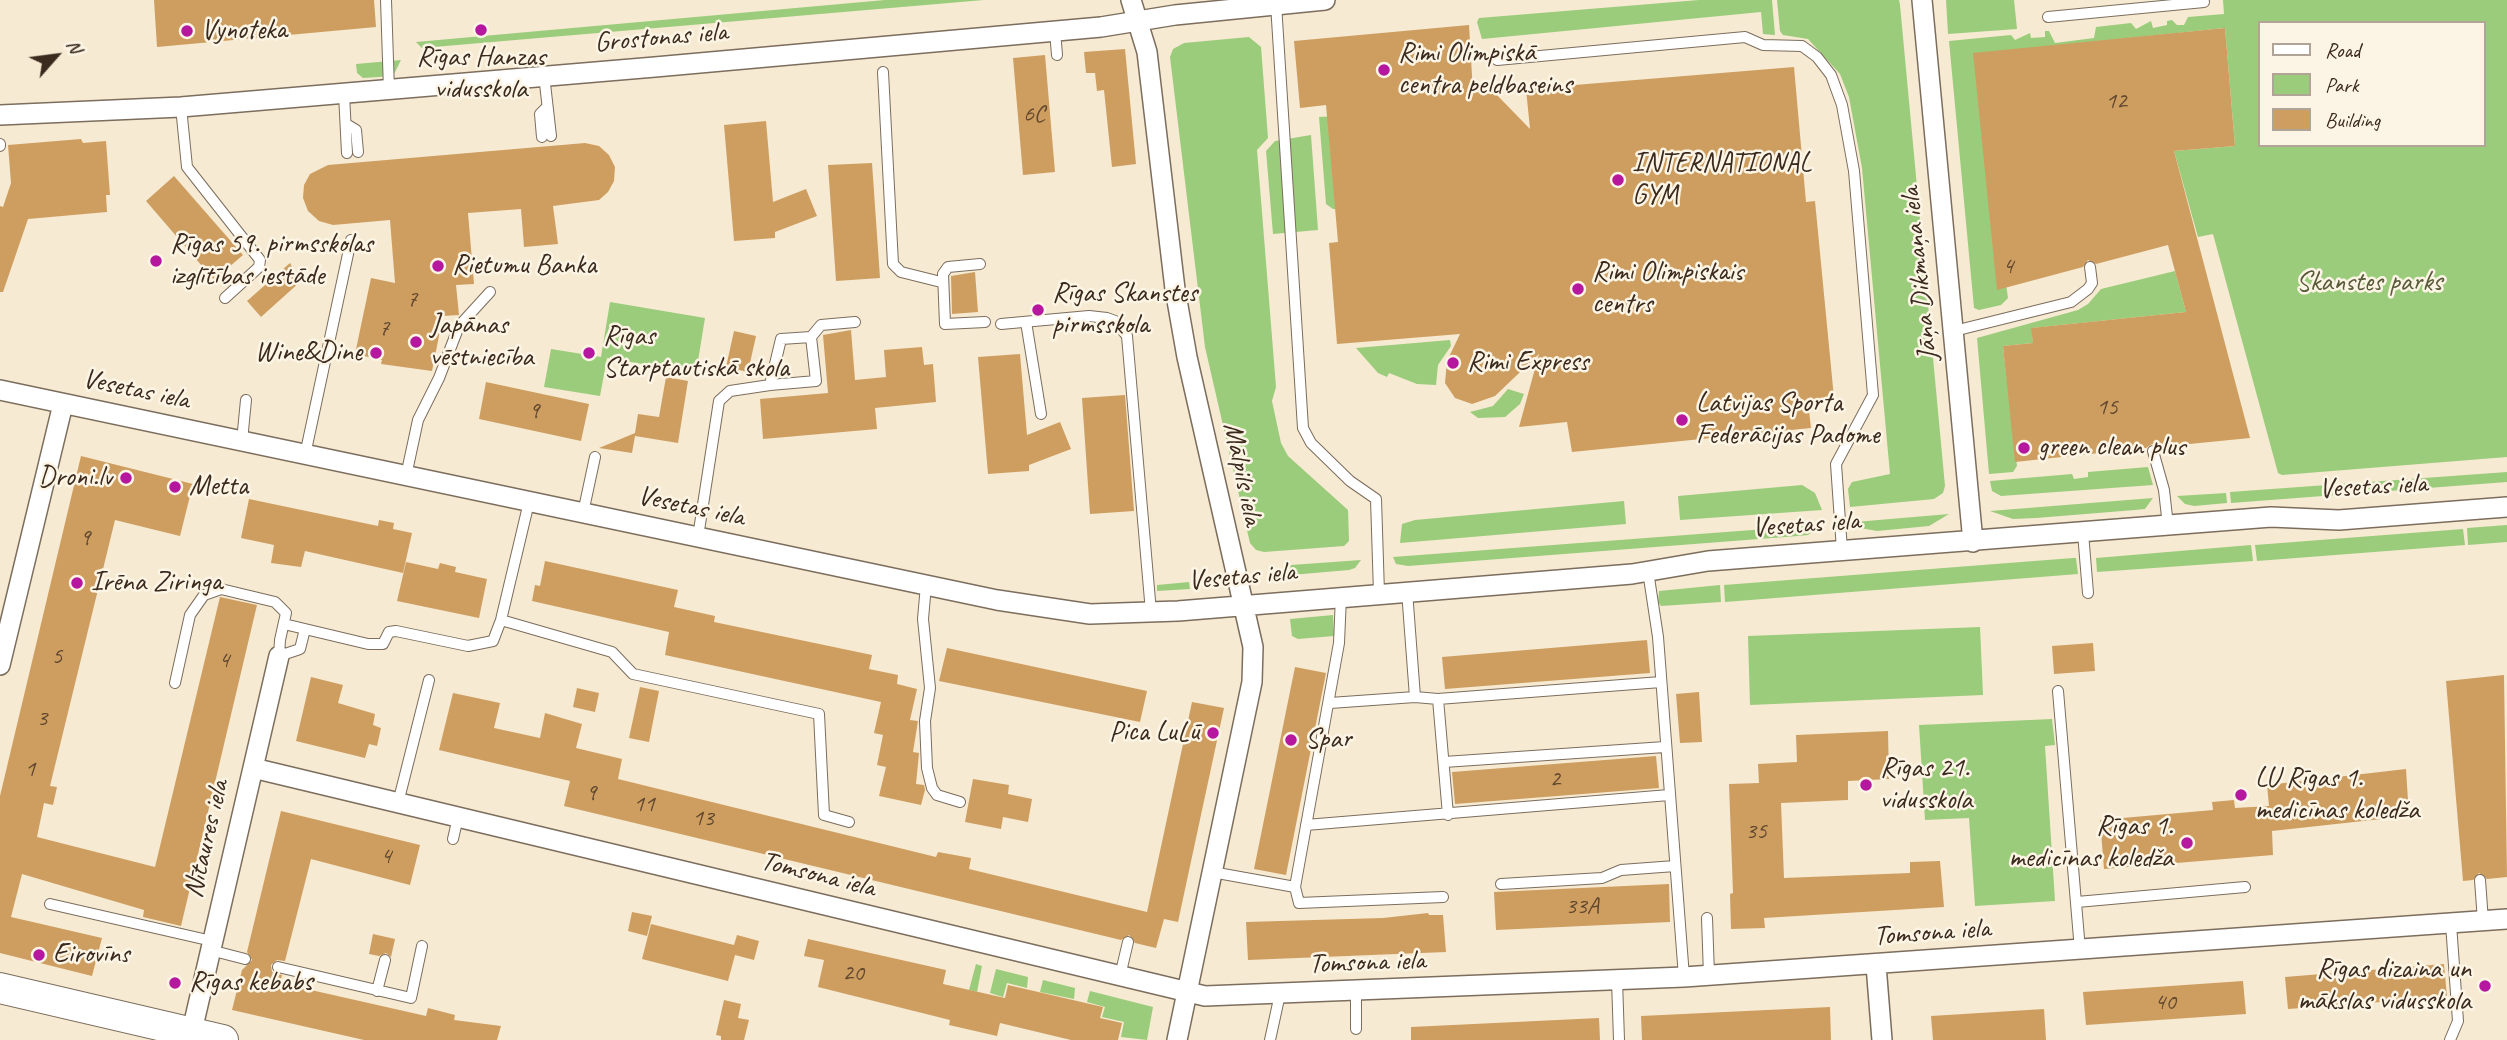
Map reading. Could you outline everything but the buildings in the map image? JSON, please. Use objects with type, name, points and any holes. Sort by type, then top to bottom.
[{"type":"main road","points":[[0,988],[191,1035],[222,1040]]},
{"type":"street","name":"Mālpils iela","points":[[1131,0],[1147,52],[1175,289],[1253,647],[1252,682],[1177,1040]]},
{"type":"street","name":"Grostonas iela","points":[[0,115],[181,107],[344,94],[1055,31],[1325,0]]},
{"type":"street","name":"Jāņa Dikmaņa iela","points":[[1922,0],[1973,542]]},
{"type":"street","name":"Vesetas iela","points":[[0,390],[926,585],[1071,613],[1151,612],[1648,571],[1708,561],[2271,517],[2339,520],[2507,507]]},
{"type":"street","points":[[0,665],[63,404]]},
{"type":"street","name":"Nītaures iela","points":[[191,1035],[279,656]]},
{"type":"street","name":"Tomsona iela","points":[[253,768],[1205,996],[1684,977],[2507,919]]},
{"type":"street","points":[[1876,965],[1882,1040]]},
{"type":"lane","points":[[386,0],[389,90]]},
{"type":"lane","points":[[2088,0],[2090,13]]},
{"type":"lane","points":[[2048,17],[2204,2]]},
{"type":"lane","points":[[1276,4],[1303,428],[1311,443],[1350,481],[1376,499],[1379,593]]},
{"type":"lane","points":[[1055,31],[1057,55]]},
{"type":"lane","points":[[1497,60],[1745,37],[1763,45],[1801,46],[1817,57],[1830,75],[1842,105],[1854,171],[1874,395],[1836,464],[1842,550]]},
{"type":"lane","points":[[883,72],[893,264],[901,272],[941,282]]},
{"type":"lane","points":[[544,75],[547,107],[540,114],[547,136]]},
{"type":"lane","points":[[344,94],[346,124],[353,153]]},
{"type":"lane","points":[[181,107],[187,167],[260,260],[259,267],[225,298]]},
{"type":"lane","points":[[306,455],[351,240]]},
{"type":"lane","points":[[980,264],[948,267],[941,282],[945,324],[985,322]]},
{"type":"lane","points":[[1954,331],[2071,302],[2092,283],[2090,267]]},
{"type":"lane","points":[[406,476],[418,420],[439,378],[458,326],[490,292]]},
{"type":"lane","points":[[1001,324],[1089,316],[1115,321],[1127,337],[1151,612]]},
{"type":"lane","points":[[698,537],[719,401],[730,391],[816,381],[811,337],[821,325],[855,322]]},
{"type":"lane","points":[[1026,322],[1041,414]]},
{"type":"lane","points":[[770,385],[781,339],[811,337]]},
{"type":"lane","points":[[242,441],[246,400]]},
{"type":"lane","points":[[2153,452],[2164,490],[2168,526]]},
{"type":"lane","points":[[583,513],[595,457]]},
{"type":"lane","points":[[284,624],[368,644],[383,644],[389,632],[396,631],[468,646],[493,641],[501,620],[529,502]]},
{"type":"lane","points":[[2083,533],[2088,593]]},
{"type":"lane","points":[[1648,571],[1661,682],[1684,977]]},
{"type":"lane","points":[[926,585],[923,619],[929,688],[925,721],[927,768],[932,788],[937,794],[960,802]]},
{"type":"lane","points":[[175,682],[190,615],[204,595],[221,589],[268,599],[286,613],[279,656],[300,649],[305,629]]},
{"type":"lane","points":[[1407,591],[1415,697]]},
{"type":"lane","points":[[1341,596],[1339,643],[1330,703],[1295,887],[1299,902],[1443,897]]},
{"type":"lane","points":[[501,620],[612,652],[634,674],[819,714],[824,815],[849,822]]},
{"type":"lane","points":[[398,803],[429,680]]},
{"type":"lane","points":[[1330,703],[1415,697],[1438,699],[1661,682]]},
{"type":"lane","points":[[2058,691],[2080,950]]},
{"type":"lane","points":[[1438,699],[1448,815]]},
{"type":"lane","points":[[1444,762],[1665,747]]},
{"type":"lane","points":[[1306,825],[1669,795]]},
{"type":"lane","points":[[453,839],[458,817]]},
{"type":"lane","points":[[1501,884],[1602,878],[1621,870],[1675,866]]},
{"type":"lane","points":[[1211,872],[1295,887]]},
{"type":"lane","points":[[2480,880],[2483,921]]},
{"type":"lane","points":[[2077,902],[2245,887]]},
{"type":"lane","points":[[50,904],[211,946],[245,959]]},
{"type":"lane","points":[[1707,918],[1709,975]]},
{"type":"lane","points":[[2449,1040],[2458,1021],[2451,923]]},
{"type":"lane","points":[[1120,977],[1128,942]]},
{"type":"lane","points":[[278,967],[411,998],[422,946]]},
{"type":"lane","points":[[377,991],[385,960]]},
{"type":"lane","points":[[1617,980],[1619,1040]]},
{"type":"lane","points":[[1356,991],[1356,1029]]},
{"type":"lane","points":[[1270,1040],[1280,994]]},
{"type":"green space","points":[[885,0],[984,0],[422,48],[416,42]]},
{"type":"green space","points":[[1699,0],[1772,0],[1775,35],[1763,34],[1761,12],[1482,39],[1477,22],[1479,18]]},
{"type":"green space","points":[[1777,0],[1899,0],[1945,486],[1943,493],[1934,499],[1850,507],[1848,489],[1852,482],[1890,474],[1862,168],[1849,97],[1840,74],[1808,39],[1783,35],[1780,31]]},
{"type":"green space","points":[[1946,0],[2014,0],[2017,29],[1948,34]]},
{"type":"green space","name":"Skanstes parks","points":[[2223,0],[2507,0],[2507,457],[2282,475],[2278,473],[2213,234],[2198,237],[2174,151],[2235,146],[2225,28],[1974,54],[2008,298],[2001,305],[1979,310],[1974,308],[1949,41],[2011,35],[2015,40],[2030,33],[2031,38],[2045,37],[2045,31],[2049,31],[2055,43],[2094,38],[2096,27],[2131,23],[2136,29],[2151,21],[2153,28],[2167,25],[2167,21],[2172,20],[2177,25],[2184,25],[2188,17],[2224,14]]},
{"type":"green space","points":[[1249,37],[1261,47],[1268,138],[1257,150],[1276,387],[1272,401],[1281,443],[1288,456],[1348,510],[1349,541],[1344,546],[1264,552],[1256,550],[1250,543],[1205,347],[1170,57],[1173,49],[1184,43]]},
{"type":"green space","points":[[401,60],[393,76],[363,78],[357,73],[356,64]]},
{"type":"green space","points":[[1339,116],[1336,209],[1333,209],[1326,204],[1319,117]]},
{"type":"green space","points":[[1311,135],[1318,230],[1273,234],[1266,151],[1275,141]]},
{"type":"green space","points":[[2175,271],[2186,312],[2032,328],[2033,343],[2003,346],[2017,466],[2013,472],[1989,474],[1977,338],[2078,310],[2088,304],[2101,289]]},
{"type":"green space","points":[[610,302],[705,318],[696,373],[607,358],[600,396],[544,387],[551,349],[601,357]]},
{"type":"green space","points":[[1450,340],[1451,346],[1438,365],[1436,385],[1417,384],[1389,373],[1387,377],[1378,373],[1356,348]]},
{"type":"green space","points":[[1508,389],[1524,394],[1520,404],[1505,417],[1478,418],[1470,412],[1493,406]]},
{"type":"green space","points":[[2148,467],[2153,485],[2001,496],[1992,491],[1990,481],[2072,474],[2074,479],[2088,477],[2088,472]]},
{"type":"green space","points":[[2507,472],[2507,482],[2231,503],[2230,492]]},
{"type":"green space","points":[[1802,485],[1815,493],[1822,510],[1680,520],[1678,496]]},
{"type":"green space","points":[[2226,493],[2227,503],[2194,506],[2185,504],[2177,496]]},
{"type":"green space","points":[[2153,498],[2145,509],[2036,518],[2013,519],[1990,511]]},
{"type":"green space","points":[[1624,501],[1626,524],[1400,543],[1402,524],[1415,520]]},
{"type":"green space","points":[[1949,514],[1929,526],[1877,531],[1860,528],[1855,522]]},
{"type":"green space","points":[[1819,525],[1808,535],[1798,536],[1408,566],[1396,564],[1393,557]]},
{"type":"green space","points":[[2507,525],[2507,542],[2468,545],[2467,528]]},
{"type":"green space","points":[[2463,529],[2465,545],[2257,561],[2255,545]]},
{"type":"green space","points":[[2251,545],[2253,561],[2097,572],[2096,558]]},
{"type":"green space","points":[[2076,558],[2078,574],[1725,602],[1724,585]]},
{"type":"green space","points":[[1361,560],[1355,568],[1349,570],[1291,575],[1288,571],[1291,565]]},
{"type":"green space","points":[[1189,582],[1190,589],[1157,591],[1157,585]]},
{"type":"green space","points":[[1720,585],[1721,602],[1661,606],[1658,602],[1659,591]]},
{"type":"green space","points":[[1333,615],[1334,636],[1298,639],[1292,636],[1290,619]]},
{"type":"green space","points":[[1980,627],[1983,695],[1750,705],[1748,636]]},
{"type":"green space","points":[[2052,719],[2055,745],[2045,746],[2055,901],[1975,906],[1969,818],[1925,820],[1919,725]]},
{"type":"green space","points":[[976,964],[982,966],[977,992],[969,990]]},
{"type":"green space","points":[[996,969],[1028,977],[1027,988],[1007,983],[1003,997],[990,993]]},
{"type":"green space","points":[[1043,980],[1075,988],[1074,999],[1040,992]]},
{"type":"green space","points":[[1090,991],[1153,1007],[1147,1040],[1121,1037],[1124,1022],[1102,1017],[1105,1007],[1087,1002]]},
{"type":"place","name":"Rīgas Hanzas vidusskola","points":[[481,30]]},
{"type":"place","name":"Vynoteka","points":[[187,31]]},
{"type":"place","name":"Rimi Olimpiskā centra peldbaseins","points":[[1384,70]]},
{"type":"place","name":"INTERNATIONAL GYM","points":[[1618,180]]},
{"type":"place","name":"Rīgas 59. pirmsskolas izglītības iestāde","points":[[156,261]]},
{"type":"place","name":"Rietumu Banka","points":[[438,266]]},
{"type":"place","name":"Rimi Olimpiskais centrs","points":[[1578,289]]},
{"type":"place","name":"Rīgas Skanstes pirmsskola","points":[[1038,310]]},
{"type":"place","name":"Japānas vēstniecība","points":[[416,342]]},
{"type":"place","name":"Wine&Dine","points":[[376,353]]},
{"type":"place","name":"Rīgas Starptautiskā skola","points":[[589,353]]},
{"type":"place","name":"Rimi Express","points":[[1453,363]]},
{"type":"place","name":"Latvijas Sporta Federācijas Padome","points":[[1682,420]]},
{"type":"place","name":"green clean plus","points":[[2024,448]]},
{"type":"place","name":"Droni.lv","points":[[126,478]]},
{"type":"place","name":"Metta","points":[[175,487]]},
{"type":"place","name":"Irēna Ziringa","points":[[77,583]]},
{"type":"place","name":"Pica LuLū","points":[[1213,733]]},
{"type":"place","name":"Spar","points":[[1291,740]]},
{"type":"place","name":"Rīgas 21. vidusskola","points":[[1866,785]]},
{"type":"place","name":"LU Rīgas 1. medicīnas koledža","points":[[2241,795]]},
{"type":"place","name":"Rīgas 1. medicīnas koledža","points":[[2187,843]]},
{"type":"place","name":"Eirovīns","points":[[39,955]]},
{"type":"place","name":"Rīgas kebabs","points":[[175,983]]},
{"type":"place","name":"Rīgas dizaina un mākslas vidusskola","points":[[2485,986]]}]
